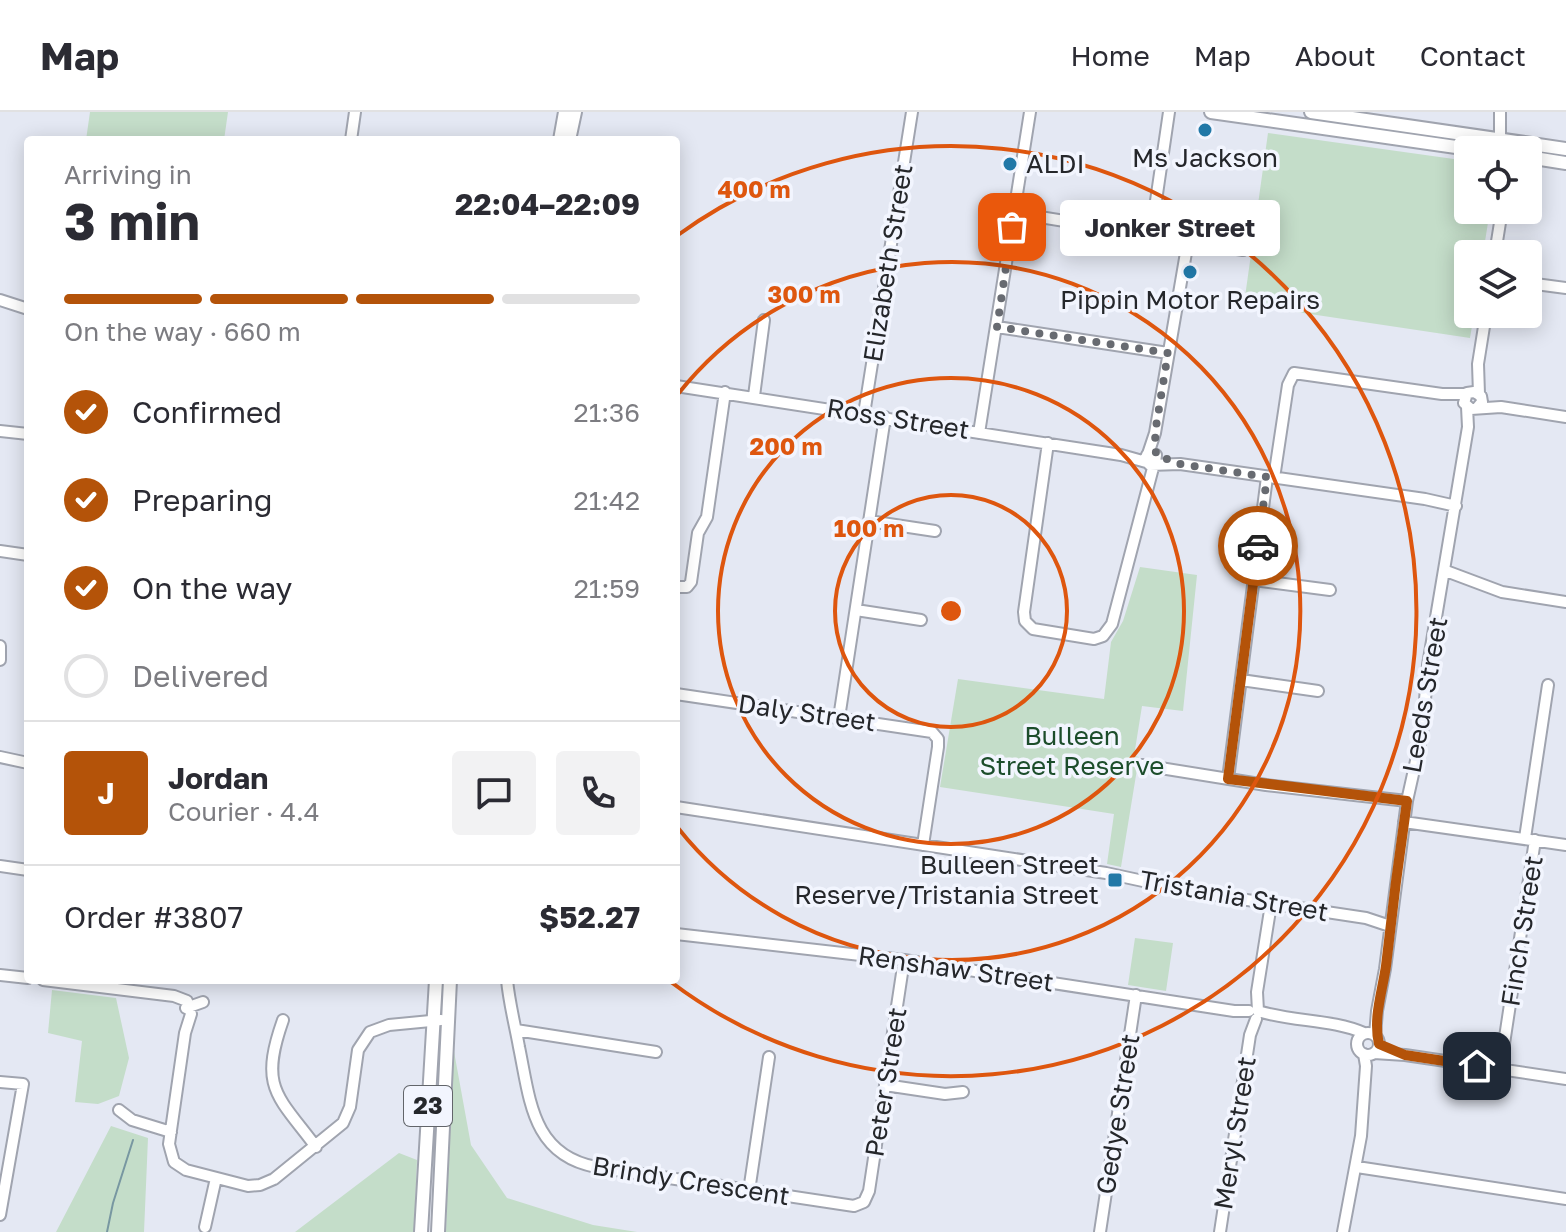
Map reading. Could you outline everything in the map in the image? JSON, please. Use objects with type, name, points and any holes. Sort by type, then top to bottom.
[{"type":"main road","points":[[561,136],[565,112]]},
{"type":"main road","points":[[570,136],[575,112]]},
{"type":"main road","points":[[1211,112],[1454,147]]},
{"type":"main road","points":[[1311,112],[1454,138]]},
{"type":"main road","points":[[1542,148],[1566,149]]},
{"type":"main road","points":[[1542,159],[1566,163]]},
{"type":"main road","name":"23","points":[[421,1232],[436,984]]},
{"type":"main road","name":"23","points":[[438,1232],[450,984]]},
{"type":"street","points":[[352,136],[355,112]]},
{"type":"street","name":"Elizabeth Street","points":[[864,414],[912,112]]},
{"type":"street","points":[[979,433],[1030,112]]},
{"type":"street","points":[[1151,235],[1169,112]]},
{"type":"street","points":[[1500,112],[1501,136]]},
{"type":"street","points":[[1015,213],[1243,250]]},
{"type":"street","points":[[1048,443],[1025,621],[1033,629],[1094,639],[1103,636],[1112,624],[1146,488],[1188,241]]},
{"type":"street","points":[[1542,285],[1566,288]]},
{"type":"street","points":[[0,300],[24,308]]},
{"type":"street","points":[[754,396],[764,320]]},
{"type":"street","points":[[997,327],[1168,353]]},
{"type":"street","name":"Leeds Street","points":[[1343,1232],[1357,1167],[1369,1043],[1385,969],[1407,801],[1422,734],[1428,665],[1446,571],[1484,328]]},
{"type":"street","points":[[1228,779],[1270,478],[1288,380],[1294,373],[1442,394],[1566,417]]},
{"type":"street","name":"Ross Street","points":[[680,386],[1456,504]]},
{"type":"street","points":[[680,587],[689,586],[698,533],[707,517],[725,392]]},
{"type":"street","points":[[839,718],[885,417]]},
{"type":"street","points":[[0,431],[24,434]]},
{"type":"street","points":[[869,521],[935,531]]},
{"type":"street","points":[[0,551],[24,554]]},
{"type":"street","points":[[1446,571],[1502,592],[1566,602]]},
{"type":"street","points":[[1254,580],[1330,590]]},
{"type":"street","points":[[856,610],[921,620]]},
{"type":"street","points":[[0,646],[0,660]]},
{"type":"street","points":[[1241,680],[1318,691]]},
{"type":"street","name":"Finch Street","points":[[1500,1070],[1548,685]]},
{"type":"street","name":"Daly Street","points":[[680,695],[924,730],[936,736],[938,747],[923,845]]},
{"type":"street","points":[[3,759],[24,762]]},
{"type":"street","points":[[1142,765],[1407,801]]},
{"type":"street","name":"Tristania Street","points":[[680,808],[1106,873],[1177,889],[1390,922]]},
{"type":"street","points":[[1404,822],[1566,845]]},
{"type":"street","points":[[0,866],[24,869]]},
{"type":"street","points":[[1253,1014],[1271,904]]},
{"type":"street","name":"Renshaw Street","points":[[680,934],[904,960],[1346,1026],[1369,1043],[1405,1055],[1566,1079]]},
{"type":"street","name":"Peter Street","points":[[864,1202],[869,1191],[904,960]]},
{"type":"street","points":[[0,975],[24,978]]},
{"type":"street","points":[[72,984],[161,996],[188,1007]]},
{"type":"street","name":"Brindy Crescent","points":[[508,984],[532,1111],[543,1135],[562,1154],[589,1166],[850,1206],[864,1202]]},
{"type":"street","name":"Gedye Street","points":[[1100,1232],[1136,995]]},
{"type":"street","points":[[188,1007],[203,1002]]},
{"type":"street","points":[[188,1007],[169,1151],[176,1165],[186,1170],[245,1185],[264,1184],[316,1147],[346,1119],[358,1050],[365,1037],[381,1026],[447,1020]]},
{"type":"street","name":"Meryl Street","points":[[1220,1232],[1253,1014]]},
{"type":"street","points":[[283,1020],[272,1086],[316,1147]]},
{"type":"street","points":[[516,1030],[656,1052]]},
{"type":"street","points":[[749,1191],[769,1057]]},
{"type":"street","points":[[0,1082],[23,1084],[0,1215]]},
{"type":"street","points":[[885,1085],[945,1094],[963,1092]]},
{"type":"street","points":[[119,1110],[132,1120],[171,1132]]},
{"type":"street","points":[[1357,1167],[1566,1199]]},
{"type":"street","points":[[205,1227],[216,1178]]},
{"type":"green space","points":[[90,112],[228,112],[225,136],[87,136]]},
{"type":"green space","points":[[1268,133],[1454,159],[1454,224],[1488,224],[1485,240],[1454,240],[1454,328],[1472,328],[1470,338],[1244,304]]},
{"type":"green space","name":"Bulleen Street Reserve","points":[[1140,567],[1197,575],[1183,711],[1142,706],[1134,756],[1139,757],[1121,867],[1107,864],[1114,814],[940,787],[958,679],[1104,699],[1111,642],[1123,621]]},
{"type":"green space","points":[[1135,938],[1173,943],[1166,991],[1128,985]]},
{"type":"green space","points":[[52,990],[116,998],[129,1058],[119,1096],[98,1104],[75,1102],[82,1041],[48,1033]]},
{"type":"green space","points":[[451,1035],[471,1145],[507,1198],[593,1225],[637,1232],[446,1232]]},
{"type":"green space","points":[[111,1126],[148,1138],[144,1232],[56,1232]]},
{"type":"green space","points":[[399,1153],[417,1160],[414,1232],[295,1232]]},
{"type":"waterway","points":[[107,1232],[133,1140]]},
{"type":"way so far","points":[[1012,227],[997,327],[1168,353],[1155,433],[1156,455],[1180,464],[1267,477],[1258,546]]},
{"type":"place","name":"Ms Jackson","points":[[1205,130]]},
{"type":"place","name":"ALDI","points":[[1010,164]]},
{"type":"place","name":"Jonker Street","points":[[1012,227]]},
{"type":"place","name":"Pippin Motor Repairs","points":[[1190,272]]},
{"type":"place","name":"Bulleen Street Reserve/Tristania Street","points":[[1115,880]]},
{"type":"route","points":[[1258,546],[1228,779],[1407,801],[1375,1035],[1379,1044],[1388,1050],[1477,1066]]}]
